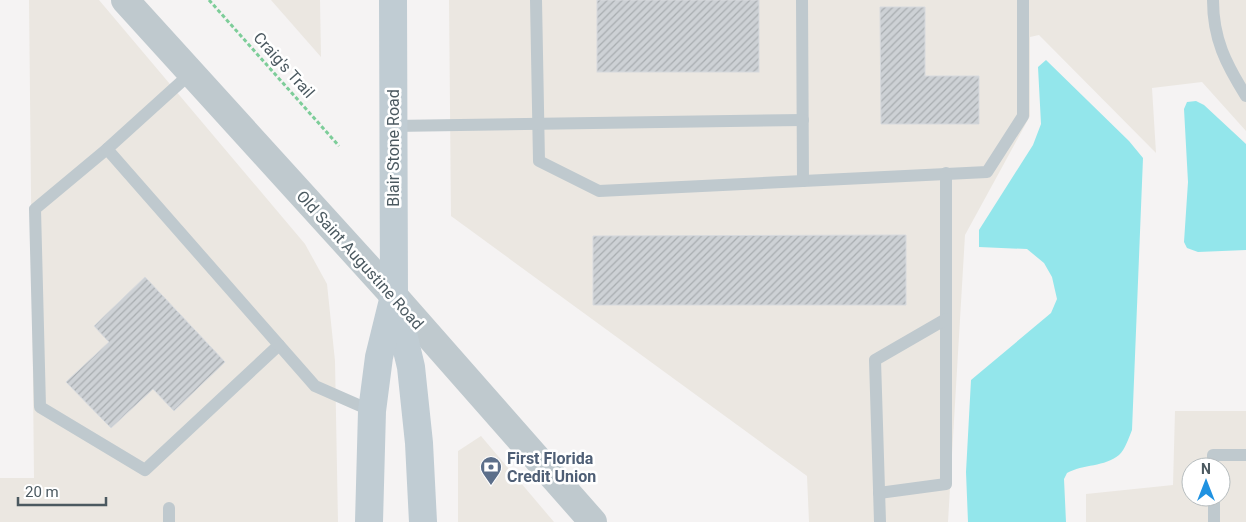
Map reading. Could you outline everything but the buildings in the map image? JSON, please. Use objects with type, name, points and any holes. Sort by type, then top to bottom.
[{"type":"main road","name":"Blair Stone Road","points":[[393,0],[394,296],[411,367],[419,442],[423,522]]},
{"type":"main road","name":"Blair Stone Road","points":[[369,522],[372,412],[379,357],[394,296]]},
{"type":"street","name":"Old Saint Augustine Road","points":[[124,0],[394,296],[594,522]]},
{"type":"lane","points":[[536,0],[539,161],[599,191],[987,172],[1023,116],[1023,0]]},
{"type":"lane","points":[[802,0],[803,181]]},
{"type":"lane","points":[[1213,0],[1213,24],[1228,67],[1246,96]]},
{"type":"lane","points":[[191,73],[107,149],[35,209],[40,407],[145,470],[279,345]]},
{"type":"lane","points":[[393,126],[803,120]]},
{"type":"lane","points":[[107,149],[315,386],[372,412]]},
{"type":"lane","points":[[879,493],[946,484],[946,174]]},
{"type":"lane","points":[[880,522],[875,360],[946,319]]},
{"type":"lane","points":[[1213,457],[1213,455],[1246,455]]},
{"type":"lane","points":[[1214,507],[1214,522]]},
{"type":"lane","points":[[169,508],[169,522]]},
{"type":"path","name":"Craig's Trail","points":[[209,0],[340,146]]},
{"type":"shaded area","points":[[29,0],[99,0],[305,244],[327,284],[335,361],[338,522],[0,522],[0,478],[34,478]]},
{"type":"shaded area","points":[[271,0],[320,0],[321,57]]},
{"type":"shaded area","points":[[449,0],[1246,0],[1246,131],[1202,82],[1152,88],[1156,153],[1039,35],[1030,37],[1030,116],[965,235],[948,522],[809,522],[807,476],[451,216]]},
{"type":"shaded area","points":[[1175,411],[1246,411],[1246,522],[1086,522],[1086,494],[1173,485]]},
{"type":"shaded area","name":"First Florida Credit Union","points":[[481,436],[554,522],[458,522],[458,451]]},
{"type":"water","points":[[1046,60],[1129,141],[1143,158],[1132,430],[1123,450],[1113,459],[1067,473],[1064,479],[1066,522],[968,522],[966,472],[971,380],[1051,313],[1057,299],[1052,277],[1044,263],[1027,249],[979,247],[979,230],[1033,145],[1041,124],[1038,67]]},
{"type":"water","points":[[1196,101],[1204,105],[1246,144],[1246,250],[1198,252],[1187,248],[1184,242],[1188,182],[1184,109],[1187,102]]},
{"type":"place","name":"First Florida Credit Union","points":[[491,486]]}]
